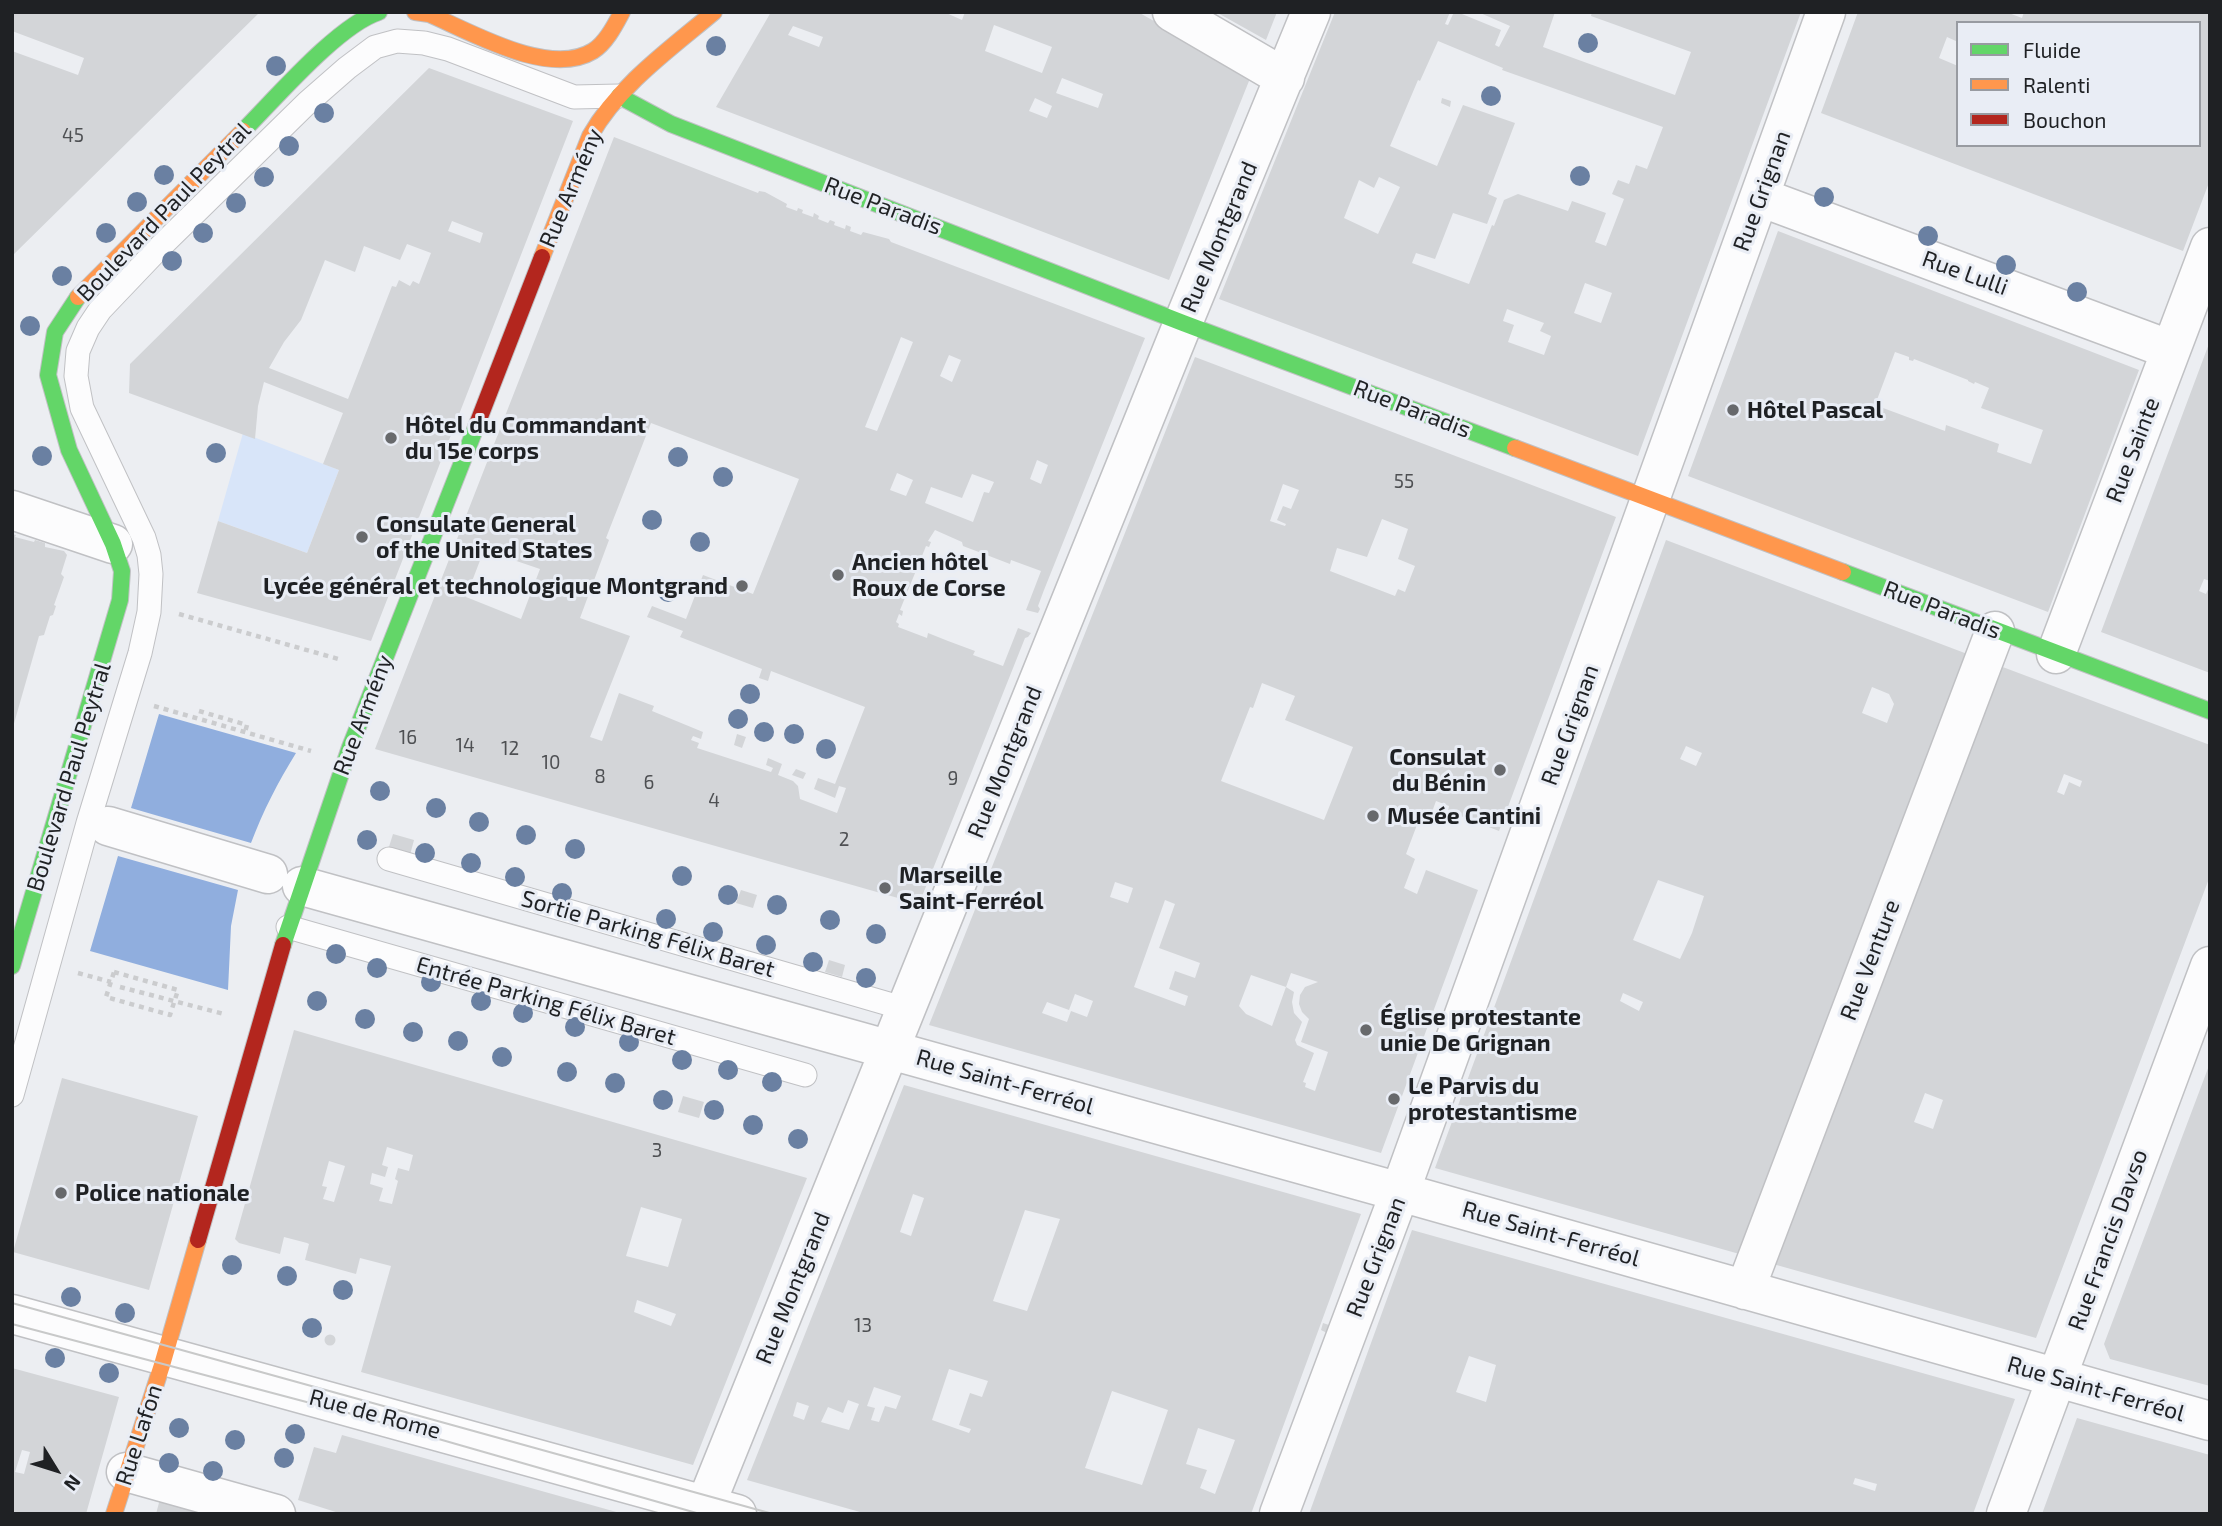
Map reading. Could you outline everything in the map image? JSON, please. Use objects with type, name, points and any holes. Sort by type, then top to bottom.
[{"type":"street","points":[[415,12],[429,15],[526,55],[544,60],[560,60],[596,56],[622,12]]},
{"type":"street","name":"Rue Armény","points":[[164,1356],[288,927],[285,880],[350,747],[594,127],[615,91],[713,12]]},
{"type":"street","points":[[1171,12],[1285,78]]},
{"type":"street","name":"Rue Montgrand","points":[[715,1511],[906,1009],[1311,12]]},
{"type":"street","name":"Rue Grignan","points":[[1279,1514],[1400,1192],[1826,12]]},
{"type":"street","name":"Boulevard Paul Peytral","points":[[12,966],[120,600],[122,571],[113,544],[69,450],[48,375],[55,332],[78,297],[331,43],[367,14]]},
{"type":"street","name":"Rue Paradis","points":[[615,91],[671,124],[1183,323],[2210,711]]},
{"type":"street","name":"Rue Lulli","points":[[1760,197],[2171,349]]},
{"type":"street","name":"Rue Sainte","points":[[2056,654],[2171,349],[2207,265]]},
{"type":"street","points":[[12,510],[113,544]]},
{"type":"street","name":"Rue Venture","points":[[1745,1290],[1995,631]]},
{"type":"street","name":"Rue Saint-Ferréol","points":[[108,826],[285,880],[2210,1421]]},
{"type":"street","name":"Rue Francis Davso","points":[[2006,1514],[2207,980]]},
{"type":"street","name":"Rue de Rome","points":[[12,1314],[715,1511]]},
{"type":"street","name":"Rue Lafon","points":[[114,1514],[164,1356]]},
{"type":"street","points":[[126,1472],[276,1514]]},
{"type":"lane","points":[[12,1095],[88,823],[140,653],[149,612],[152,574],[144,538],[82,408],[76,376],[78,351],[88,328],[100,310],[160,247],[307,103],[374,47],[397,41],[424,43],[448,49],[574,97],[615,91]]},
{"type":"lane","name":"Sortie Parking Félix Baret","points":[[389,859],[906,1009]]},
{"type":"lane","name":"Entrée Parking Félix Baret","points":[[288,927],[805,1075]]},
{"type":"path","points":[[168,611],[351,663]]},
{"type":"path","points":[[143,702],[322,754]]},
{"type":"path","points":[[199,711],[247,725],[245,732]]},
{"type":"path","points":[[67,970],[111,982]]},
{"type":"path","points":[[114,972],[178,990],[174,1001],[170,1015],[106,997],[114,972]]},
{"type":"path","points":[[120,988],[237,1017]]},
{"type":"shaded area","points":[[243,433],[339,470],[307,553],[218,521]]},
{"type":"water","points":[[159,714],[296,753],[271,797],[251,843],[131,808]]},
{"type":"water","points":[[118,856],[238,890],[231,926],[228,990],[90,951]]},
{"type":"building","points":[[12,12],[260,12],[12,256],[12,51],[78,75],[84,58],[12,31]]},
{"type":"building","points":[[771,12],[944,12],[962,20],[965,12],[1138,12],[1251,76],[1169,280],[716,107]],"holes":[[[994,25],[1052,47],[1042,73],[985,51]],[[793,26],[823,37],[819,47],[788,35]],[[1062,78],[1103,94],[1098,108],[1056,93]],[[1035,98],[1052,106],[1047,118],[1029,111]]]},
{"type":"building","points":[[1216,12],[1277,12],[1266,40]]},
{"type":"building","points":[[1335,12],[1450,12],[1445,24],[1448,25],[1454,12],[1457,12],[1501,30],[1495,45],[1499,47],[1510,26],[1478,12],[1555,12],[1543,47],[1675,95],[1691,52],[1591,16],[1592,12],[1801,12],[1638,456],[1219,299]],"holes":[[[1438,41],[1503,68],[1502,70],[1663,127],[1647,169],[1636,165],[1629,184],[1618,180],[1612,194],[1624,199],[1606,246],[1595,242],[1606,213],[1572,201],[1568,211],[1518,194],[1504,200],[1469,284],[1412,263],[1416,253],[1435,259],[1453,213],[1487,224],[1497,198],[1488,194],[1515,123],[1463,105],[1437,166],[1390,146],[1418,80],[1420,81]],[[1379,177],[1400,187],[1378,234],[1344,218],[1359,180],[1374,188]],[[1585,283],[1612,293],[1601,323],[1574,313]],[[1507,309],[1544,323],[1540,331],[1551,336],[1544,355],[1508,342],[1514,325],[1503,321]]]},
{"type":"building","points":[[1858,12],[2006,12],[2022,18],[2024,12],[2210,12],[2210,180],[2183,251],[1821,113]]},
{"type":"building","points":[[429,68],[573,121],[371,641],[197,593],[218,521],[307,553],[339,470],[323,464],[343,413],[264,382],[258,406],[255,439],[129,393],[130,364]],"holes":[[[452,221],[483,233],[480,243],[448,231]],[[407,244],[431,253],[419,284],[413,281],[410,286],[399,280],[396,287],[392,286],[348,399],[269,368],[301,320],[325,260],[355,272],[364,246],[400,260]]]},
{"type":"building","points":[[1442,98],[1451,101],[1450,107],[1441,103]]},
{"type":"building","points":[[614,137],[758,193],[765,192],[787,204],[786,207],[797,211],[798,208],[803,210],[802,213],[813,217],[814,213],[819,216],[818,219],[828,223],[830,220],[835,222],[834,225],[845,229],[846,225],[851,227],[850,231],[861,235],[863,232],[889,239],[1145,338],[1044,590],[1038,613],[1026,610],[1041,571],[1011,560],[1010,564],[963,546],[962,542],[935,530],[900,610],[903,611],[896,622],[898,627],[927,638],[928,633],[975,651],[973,655],[1003,666],[1018,628],[1031,633],[1025,638],[919,904],[375,749]],"holes":[[[901,337],[913,342],[877,431],[865,427]],[[949,355],[961,360],[952,382],[940,376]],[[651,423],[799,479],[753,594],[703,575],[686,619],[652,606],[647,617],[683,631],[680,637],[762,669],[759,678],[768,681],[771,671],[865,707],[835,784],[818,778],[814,789],[835,798],[839,786],[846,788],[837,813],[800,799],[798,786],[778,775],[782,764],[768,758],[766,765],[773,768],[771,772],[697,748],[699,743],[691,740],[693,736],[701,739],[703,732],[652,711],[654,706],[619,693],[602,741],[590,737],[630,636],[580,618],[609,540],[606,538]],[[1037,460],[1048,465],[1041,484],[1030,479]],[[897,473],[913,480],[906,496],[890,490]],[[972,474],[994,482],[989,493],[984,492],[973,522],[925,503],[931,487],[962,498]],[[484,550],[540,569],[521,619],[466,597]]]},
{"type":"building","points":[[1778,231],[2139,370],[2048,612],[1688,476]],"holes":[[[1895,352],[1909,357],[1909,360],[1914,359],[1989,388],[1981,408],[2043,430],[2031,464],[1997,452],[1999,444],[1946,425],[1945,431],[1875,405]]]},
{"type":"building","points":[[2210,341],[2210,581],[2204,579],[2199,591],[2206,594],[2210,585],[2210,673],[2101,632]]},
{"type":"building","points":[[1195,357],[1616,517],[1499,831],[1448,811],[1449,806],[1436,801],[1432,812],[1423,809],[1406,854],[1415,859],[1404,888],[1417,894],[1426,870],[1478,890],[1381,1153],[929,1025]],"holes":[[[1283,484],[1299,490],[1291,509],[1283,506],[1277,520],[1286,524],[1285,526],[1270,521]],[[1382,519],[1408,529],[1398,559],[1415,566],[1405,592],[1398,589],[1395,596],[1330,571],[1337,548],[1367,557]],[[1262,683],[1295,696],[1285,720],[1353,747],[1324,820],[1221,781],[1250,707],[1253,708]],[[1115,882],[1133,888],[1128,903],[1110,897]],[[1165,900],[1175,904],[1159,948],[1200,963],[1195,978],[1175,971],[1169,989],[1188,996],[1185,1006],[1134,987]],[[1291,973],[1318,982],[1305,987],[1299,1004],[1309,1019],[1301,1042],[1328,1052],[1315,1091],[1305,1087],[1306,1083],[1303,1082],[1314,1053],[1297,1045],[1295,1040],[1302,1022],[1294,1013],[1294,992],[1286,987]],[[1251,975],[1286,987],[1272,1026],[1246,1014],[1239,1006]],[[1075,994],[1093,1001],[1087,1017],[1071,1011],[1067,1022],[1042,1013],[1047,1002],[1069,1010]]]},
{"type":"building","points":[[12,534],[16,535],[15,537],[45,543],[45,547],[64,551],[67,555],[61,574],[64,577],[54,605],[56,606],[44,635],[39,636],[13,727]]},
{"type":"building","points":[[1666,540],[1970,655],[1743,1255],[1435,1168]],"holes":[[[1872,687],[1889,694],[1894,704],[1887,723],[1862,713]],[[1686,746],[1702,753],[1696,766],[1680,759]],[[1658,880],[1704,896],[1680,959],[1633,940]],[[1623,993],[1643,1002],[1639,1011],[1620,1001]]]},
{"type":"building","points":[[2000,666],[2210,745],[2210,876],[2036,1338],[1773,1264]],"holes":[[[2064,774],[2082,781],[2080,787],[2069,782],[2064,795],[2057,792]],[[1925,1093],[1943,1100],[1933,1129],[1914,1122]]]},
{"type":"building","points":[[737,734],[746,737],[742,748],[734,745]]},
{"type":"building","points":[[796,769],[806,773],[803,779],[792,775]]},
{"type":"building","points":[[393,834],[414,840],[410,855],[388,850]]},
{"type":"building","points":[[741,890],[757,895],[753,908],[736,903]]},
{"type":"building","points":[[829,960],[845,965],[842,977],[825,972]]},
{"type":"building","points":[[294,1030],[807,1178],[693,1465],[361,1372],[391,1266],[360,1258],[356,1274],[305,1260],[309,1244],[307,1243],[284,1237],[280,1254],[239,1243],[235,1239]],"holes":[[[387,1147],[413,1155],[409,1171],[398,1168],[395,1179],[398,1181],[392,1204],[379,1201],[383,1188],[370,1184],[372,1173],[385,1177],[388,1167],[382,1165]],[[329,1161],[345,1166],[334,1202],[323,1199],[327,1187],[322,1186]],[[641,1207],[682,1219],[668,1267],[626,1256]],[[637,1300],[676,1314],[671,1326],[634,1312]]]},
{"type":"building","points":[[2210,1063],[2210,1386],[2110,1359],[2104,1344]]},
{"type":"building","name":"Police nationale","points":[[62,1078],[198,1116],[149,1290],[13,1252]]},
{"type":"building","points":[[904,1085],[1361,1214],[1251,1514],[867,1514],[747,1480]],"holes":[[[913,1194],[924,1198],[911,1236],[900,1232]],[[1025,1210],[1060,1219],[1027,1311],[993,1301]],[[949,1369],[988,1381],[982,1397],[970,1393],[959,1425],[971,1429],[969,1433],[932,1420]],[[874,1387],[901,1396],[896,1409],[885,1406],[879,1422],[871,1420],[875,1408],[867,1406]],[[1112,1391],[1168,1410],[1142,1485],[1085,1468]],[[848,1400],[859,1404],[849,1430],[821,1422],[828,1407],[843,1413]],[[797,1402],[809,1406],[804,1420],[793,1416]],[[1198,1428],[1235,1440],[1215,1494],[1200,1488],[1207,1470],[1186,1464]]]},
{"type":"building","points":[[683,1096],[704,1102],[699,1118],[678,1112]]},
{"type":"building","points":[[1412,1230],[2015,1399],[1973,1514],[1309,1514]],"holes":[[[1469,1356],[1496,1365],[1486,1402],[1456,1392]],[[1855,1478],[1877,1484],[1875,1491],[1853,1484]]]},
{"type":"building","points":[[1323,1323],[1329,1325],[1327,1333],[1321,1330]]},
{"type":"building","points":[[330,1334],[336,1340],[330,1346],[324,1340]]},
{"type":"building","points":[[12,1368],[119,1397],[86,1514],[12,1514]],"holes":[[[22,1450],[30,1452],[24,1474],[15,1472]]]},
{"type":"building","points":[[2077,1418],[2210,1455],[2210,1514],[2042,1514]]},
{"type":"building","points":[[342,1435],[620,1514],[342,1514],[298,1500],[314,1447],[336,1453]]},
{"type":"building","points":[[160,1499],[212,1514],[156,1514]]},
{"type":"tram line","points":[[12,1303],[773,1514]]},
{"type":"tram line","points":[[12,1324],[348,1413],[700,1514]]},
{"type":"traffic: fast","points":[[243,131],[326,47],[363,20],[379,12]]},
{"type":"traffic: fast","points":[[619,96],[671,124],[1183,323],[1515,448]]},
{"type":"traffic: fast","points":[[12,966],[120,600],[122,571],[113,544],[69,450],[48,375],[55,332],[78,297]]},
{"type":"traffic: fast","points":[[283,945],[350,747],[476,427]]},
{"type":"traffic: fast","points":[[1843,572],[2210,711]]},
{"type":"traffic: slow","points":[[415,12],[429,14],[510,49],[555,59],[575,58],[598,48],[622,12]]},
{"type":"traffic: slow","points":[[542,257],[590,136],[602,118],[630,84],[714,12]]},
{"type":"traffic: slow","points":[[78,297],[243,131]]},
{"type":"traffic: slow","points":[[1515,448],[1843,572]]},
{"type":"traffic: slow","points":[[114,1514],[162,1365],[198,1240]]},
{"type":"traffic: jam","points":[[476,427],[542,257]]},
{"type":"traffic: jam","points":[[198,1240],[283,945]]},
{"type":"place","name":"Hôtel Pascal","points":[[1733,410]]},
{"type":"place","name":"Hôtel du Commandant du 15e corps","points":[[391,438]]},
{"type":"place","name":"Consulate General of the United States","points":[[362,537]]},
{"type":"place","name":"Ancien hôtel Roux de Corse","points":[[838,575]]},
{"type":"place","name":"Lycée général et technologique Montgrand","points":[[742,586]]},
{"type":"place","name":"Consulat du Bénin","points":[[1500,770]]},
{"type":"place","name":"Musée Cantini","points":[[1373,816]]},
{"type":"place","name":"Marseille Saint-Ferréol","points":[[885,888]]},
{"type":"place","name":"Église protestante unie De Grignan","points":[[1366,1030]]},
{"type":"place","name":"Le Parvis du protestantisme","points":[[1394,1099]]},
{"type":"place","name":"Police nationale","points":[[61,1193]]}]
